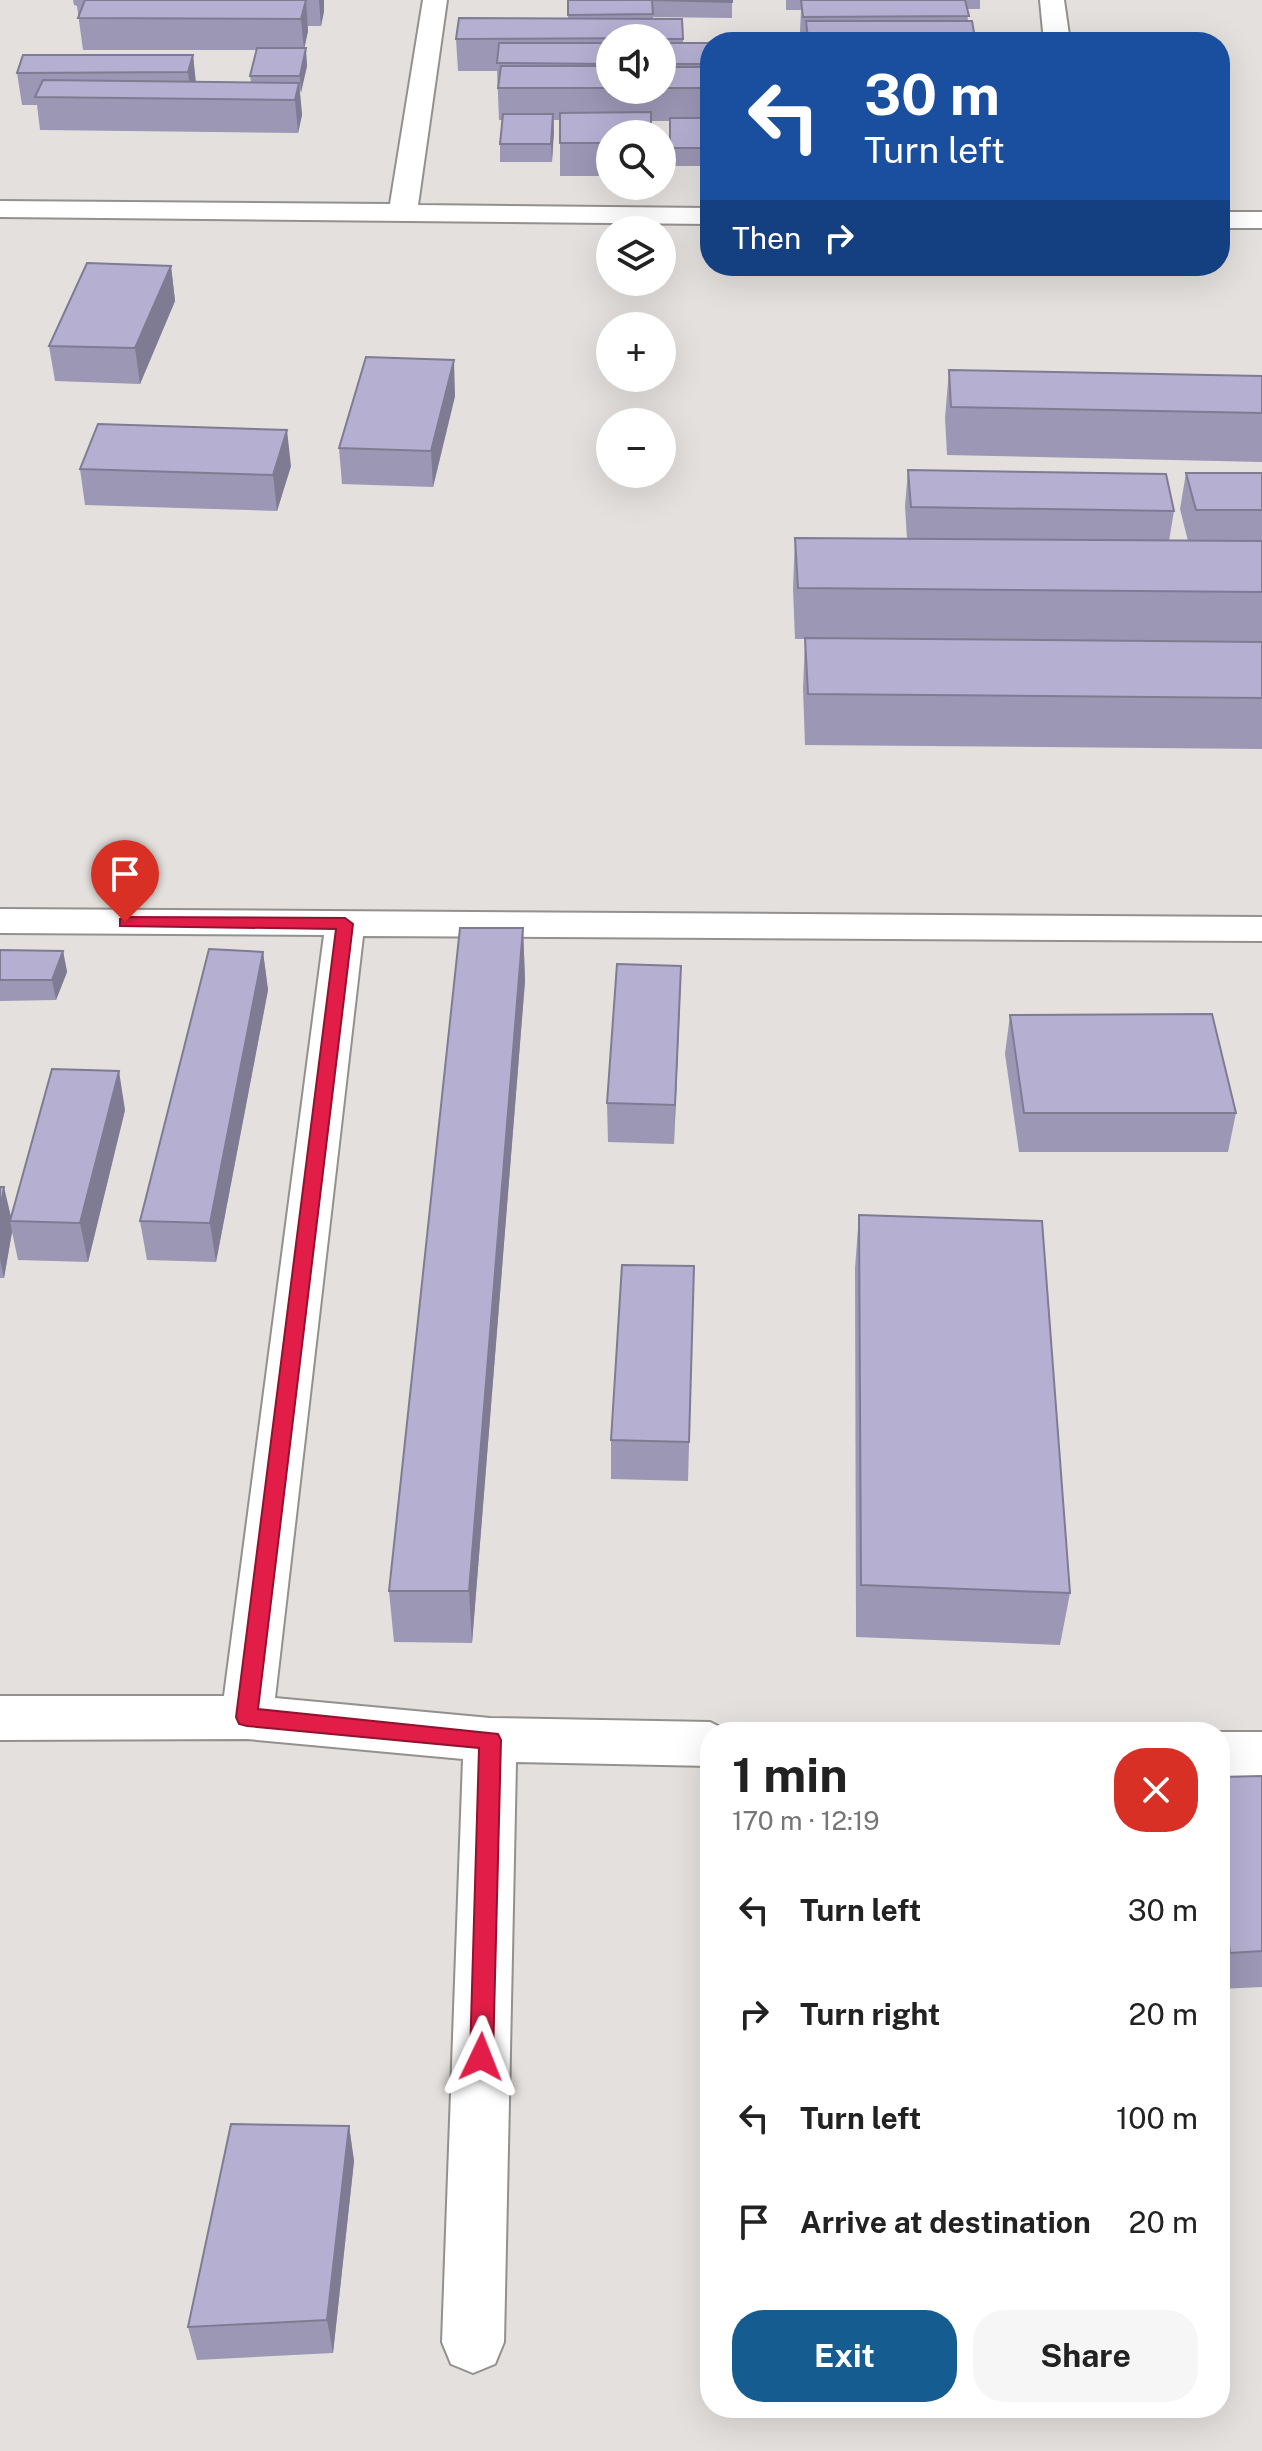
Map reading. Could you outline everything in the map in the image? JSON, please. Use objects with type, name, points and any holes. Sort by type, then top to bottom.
[{"type":"street","points":[[403,213],[435,0]]},
{"type":"street","points":[[1052,0],[1056,32]]},
{"type":"street","points":[[0,209],[700,216]]},
{"type":"street","points":[[1230,220],[1262,220]]},
{"type":"street","points":[[0,921],[1262,929]]},
{"type":"street","points":[[247,1717],[345,924]]},
{"type":"street","points":[[0,1718],[247,1717],[490,1740],[700,1744]]},
{"type":"street","points":[[473,2342],[490,1740]]},
{"type":"street","points":[[1230,1754],[1262,1754]]},
{"type":"building","points":[[85,0],[306,0],[301,19],[78,18]]},
{"type":"building","points":[[568,0],[652,0],[653,14],[568,15]]},
{"type":"building","points":[[652,0],[732,0],[732,2]]},
{"type":"building","points":[[801,0],[965,0],[969,16],[803,17]]},
{"type":"building","points":[[459,18],[682,19],[683,39],[676,39],[676,24],[596,24],[596,38],[456,39]]},
{"type":"building","points":[[806,21],[972,21],[974,32],[807,32]]},
{"type":"building","points":[[499,43],[596,43],[596,64],[497,63]]},
{"type":"building","points":[[676,43],[700,43],[700,64],[676,64]]},
{"type":"building","points":[[257,48],[306,48],[300,76],[250,76]]},
{"type":"building","points":[[23,55],[193,55],[188,72],[17,73]]},
{"type":"building","points":[[501,66],[596,66],[596,88],[498,88]]},
{"type":"building","points":[[676,67],[700,67],[700,88],[676,88]]},
{"type":"building","points":[[43,80],[299,83],[295,100],[35,97]]},
{"type":"building","points":[[651,112],[651,120],[596,120],[596,143],[560,143],[560,113]]},
{"type":"building","points":[[503,114],[553,114],[551,144],[500,144]]},
{"type":"building","points":[[670,118],[700,118],[700,148],[676,148],[676,120]]},
{"type":"building","points":[[87,263],[171,266],[135,348],[49,346]]},
{"type":"building","points":[[366,357],[454,360],[431,451],[339,448]]},
{"type":"building","points":[[949,370],[1262,376],[1262,413],[951,407]]},
{"type":"building","points":[[98,424],[287,430],[273,475],[80,469]]},
{"type":"building","points":[[908,470],[1166,474],[1174,511],[911,507]]},
{"type":"building","points":[[1186,473],[1262,473],[1262,510],[1196,510]]},
{"type":"building","points":[[795,538],[1262,541],[1262,592],[798,588]]},
{"type":"building","points":[[805,638],[1262,642],[1262,698],[808,694]]},
{"type":"building","points":[[460,928],[523,928],[469,1591],[389,1591]]},
{"type":"building","points":[[209,949],[263,952],[210,1223],[140,1221]]},
{"type":"building","points":[[0,950],[63,951],[52,980],[0,980]]},
{"type":"building","points":[[617,964],[681,966],[675,1105],[607,1103]]},
{"type":"building","points":[[1212,1014],[1236,1113],[1024,1113],[1010,1015]]},
{"type":"building","points":[[52,1069],[119,1071],[80,1223],[10,1221]]},
{"type":"building","points":[[0,1187],[4,1187],[0,1211]]},
{"type":"building","points":[[859,1215],[1042,1221],[1070,1593],[861,1585]]},
{"type":"building","points":[[622,1265],[694,1266],[689,1442],[611,1440]]},
{"type":"building","points":[[1262,1776],[1262,1951],[1230,1953],[1230,1777]]},
{"type":"building","points":[[231,2124],[349,2126],[327,2320],[188,2327]]},
{"type":"route","points":[[125,922],[345,924],[247,1717],[490,1740],[481,2057]]}]
